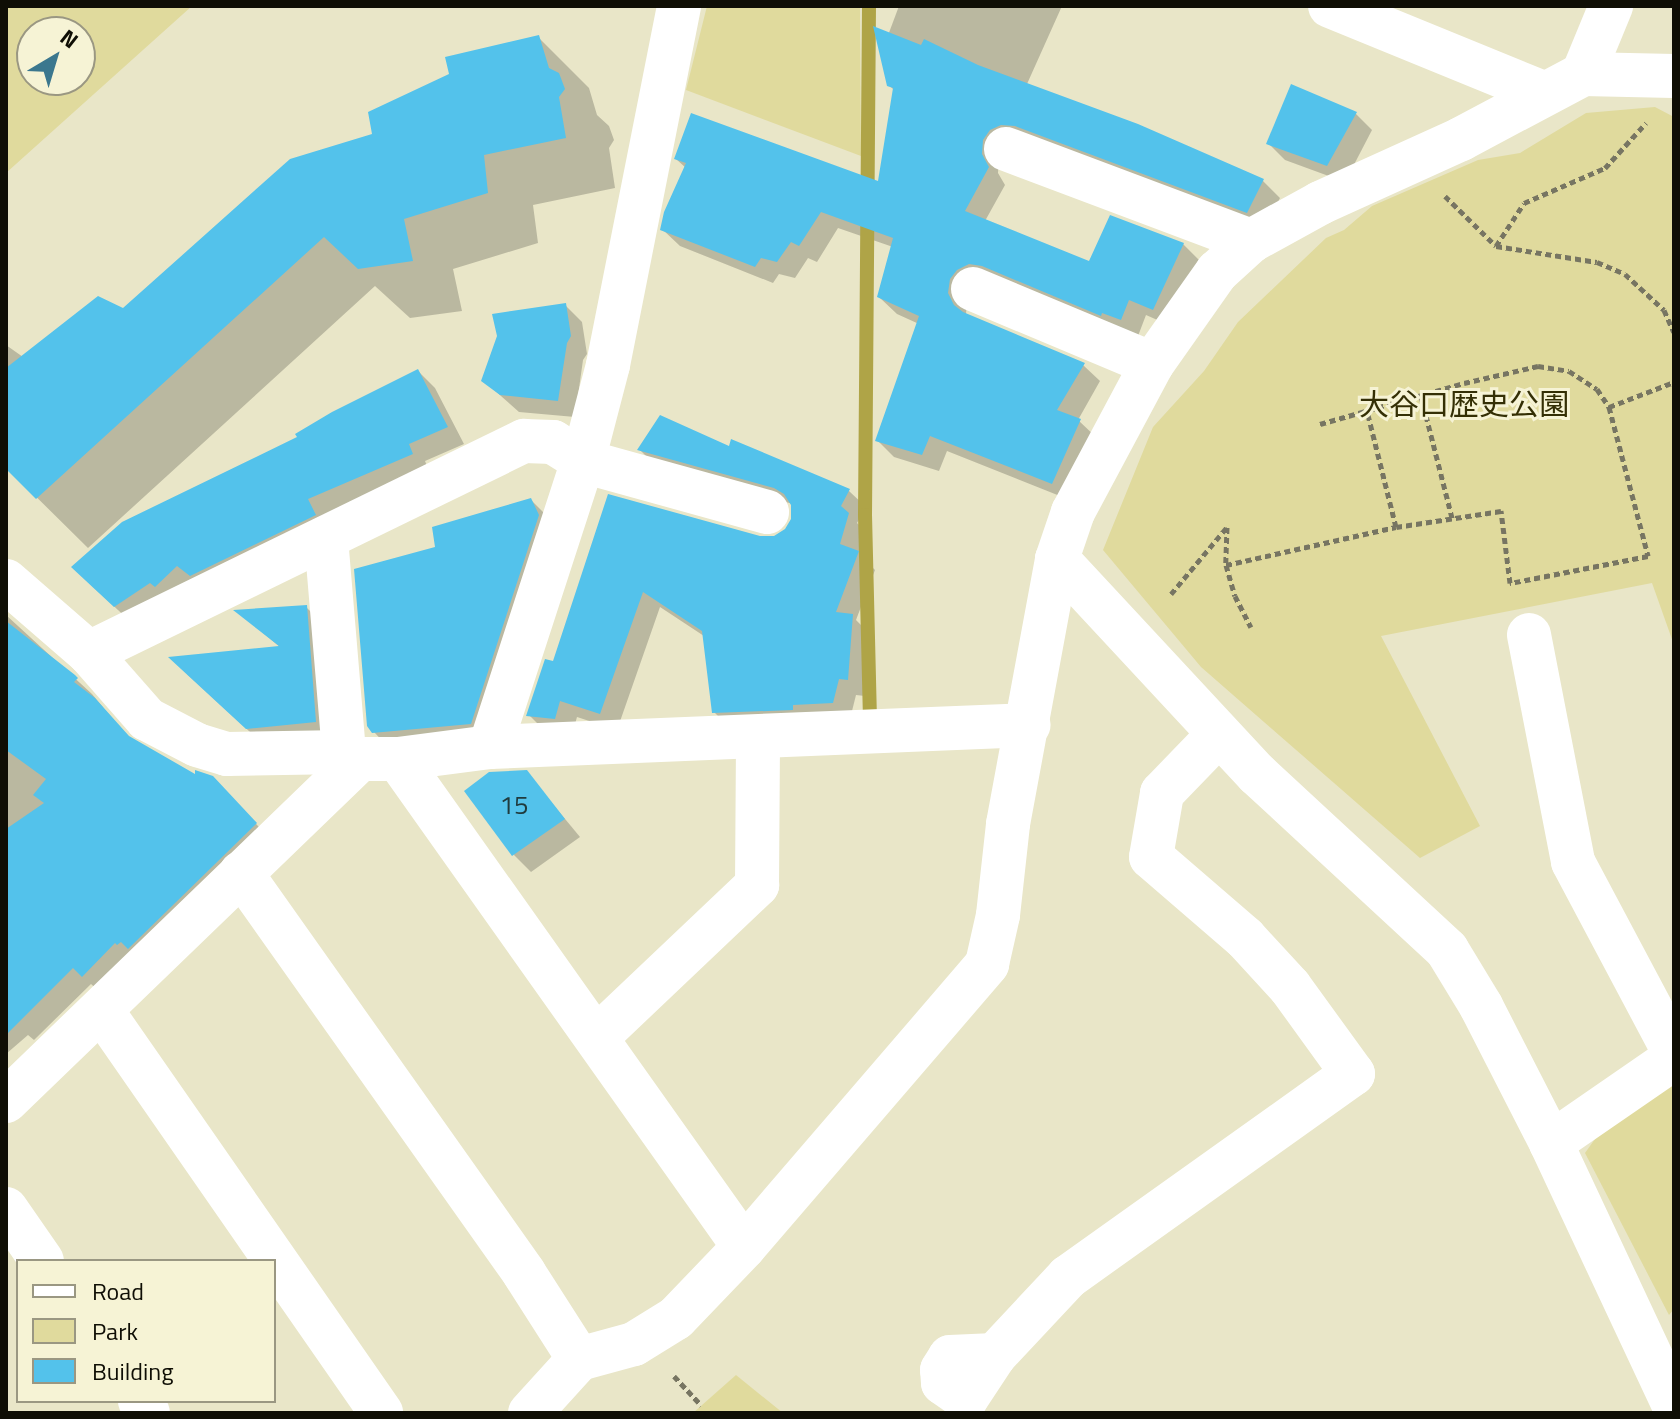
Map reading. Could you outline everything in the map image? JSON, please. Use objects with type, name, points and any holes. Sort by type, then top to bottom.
[{"type":"street","points":[[490,747],[583,461],[608,365],[679,6]]},
{"type":"street","points":[[1330,6],[1543,93]]},
{"type":"street","points":[[1583,74],[1611,6]]},
{"type":"street","points":[[530,1413],[579,1359],[634,1344],[676,1318],[744,1247],[987,964],[998,915],[1008,824],[1029,725],[1057,559],[1073,512],[1152,364],[1217,272],[1251,241],[1320,203],[1461,139],[1583,74],[1674,76]]},
{"type":"street","points":[[1006,149],[1251,241]]},
{"type":"street","points":[[973,289],[1152,364]]},
{"type":"street","points":[[89,653],[524,441],[553,442],[583,461],[767,512]]},
{"type":"street","points":[[326,538],[367,757],[597,1037],[744,1247]]},
{"type":"street","points":[[1057,559],[1257,774],[1447,950],[1481,1006],[1551,1143],[1674,1405]]},
{"type":"street","points":[[6,581],[89,653],[147,719],[197,745],[227,754],[367,757],[490,747],[1029,725]]},
{"type":"street","points":[[1529,635],[1573,862],[1674,1055],[1551,1143]]},
{"type":"street","points":[[995,1355],[1068,1277],[1353,1074],[1290,987],[1245,938],[1151,857],[1162,793],[1219,734]]},
{"type":"street","points":[[597,1037],[757,885],[758,738]]},
{"type":"street","points":[[6,1101],[241,873],[367,757]]},
{"type":"street","points":[[241,873],[515,1260],[579,1359]]},
{"type":"street","points":[[102,1011],[274,1259]]},
{"type":"street","points":[[6,1209],[41,1259]]},
{"type":"street","points":[[276,1262],[381,1413]]},
{"type":"path","points":[[1496,246],[1524,203],[1605,168],[1646,123]]},
{"type":"path","points":[[1444,195],[1496,246],[1597,262],[1625,274],[1664,310],[1674,332]]},
{"type":"path","points":[[1226,565],[1396,527],[1501,511],[1510,583],[1648,556],[1609,407],[1597,389],[1569,371],[1538,366],[1320,424]]},
{"type":"path","points":[[1609,407],[1674,382]]},
{"type":"path","points":[[1421,396],[1452,518]]},
{"type":"path","points":[[1367,411],[1396,527]]},
{"type":"path","points":[[1171,594],[1227,527],[1226,565],[1235,596],[1251,627]]},
{"type":"path","points":[[666,1367],[701,1405]]},
{"type":"green space","points":[[6,6],[192,6],[96,92],[96,16],[16,16],[16,96],[92,96],[6,173]]},
{"type":"green space","points":[[707,6],[860,6],[861,156],[686,90]]},
{"type":"green space","name":"大谷口歴史公園","points":[[1655,107],[1674,117],[1674,645],[1652,583],[1381,636],[1480,826],[1420,858],[1201,667],[1103,550],[1153,427],[1204,371],[1238,322],[1326,238],[1344,230],[1372,206],[1478,160],[1520,153],[1586,113]]},
{"type":"green space","points":[[1674,1080],[1674,1309],[1669,1315],[1585,1153],[1600,1132]]},
{"type":"green space","points":[[736,1375],[783,1413],[693,1413]]},
{"type":"building","points":[[873,26],[921,45],[924,39],[978,65],[1138,124],[1264,179],[1247,213],[1015,126],[1001,125],[990,130],[983,140],[982,154],[989,167],[965,211],[1089,261],[1110,215],[1184,243],[1153,310],[1129,300],[1121,320],[1102,313],[1101,316],[982,266],[969,264],[957,270],[950,279],[948,293],[954,305],[963,312],[1085,363],[1057,410],[1081,419],[1052,484],[930,436],[922,455],[875,441],[919,316],[877,297],[893,238],[821,212],[799,246],[791,242],[777,262],[761,258],[755,267],[660,230],[664,212],[686,163],[674,159],[691,113],[878,181],[893,88],[887,86]]},
{"type":"building","points":[[539,35],[549,68],[559,73],[565,89],[559,97],[566,138],[484,155],[488,193],[404,219],[413,261],[358,269],[324,237],[36,499],[6,469],[6,368],[98,296],[123,308],[290,159],[372,134],[368,112],[449,74],[445,57]]},
{"type":"building","points":[[1291,84],[1357,112],[1327,166],[1266,144]]},
{"type":"building","points":[[566,303],[571,336],[567,343],[558,401],[500,395],[481,381],[497,336],[492,314]]},
{"type":"building","points":[[418,369],[448,427],[409,444],[413,454],[308,499],[316,515],[190,576],[177,566],[155,587],[150,583],[114,607],[71,567],[122,522],[297,437],[295,434],[332,412]]},
{"type":"building","points":[[660,415],[729,446],[731,439],[850,489],[841,506],[849,513],[840,544],[859,551],[836,612],[853,614],[848,680],[839,679],[833,703],[793,705],[793,710],[712,713],[702,631],[643,592],[600,714],[560,701],[555,719],[526,716],[545,659],[553,661],[608,494],[760,536],[774,536],[785,529],[791,519],[791,505],[784,494],[774,488],[637,450]]},
{"type":"building","points":[[531,498],[539,515],[471,724],[372,733],[367,726],[354,569],[435,547],[432,527]]},
{"type":"building","points":[[307,605],[316,722],[246,729],[168,657],[279,646],[233,610]]},
{"type":"building","points":[[6,621],[75,675],[78,678],[74,682],[95,698],[129,736],[195,774],[195,770],[213,776],[257,823],[128,949],[121,942],[115,943],[82,977],[73,968],[6,1035],[6,829],[44,803],[33,795],[46,779],[6,750]]},
{"type":"building","points":[[527,770],[565,819],[512,856],[464,791],[489,772]]},
{"type":"waterway","points":[[869,6],[865,515],[870,715]]}]
